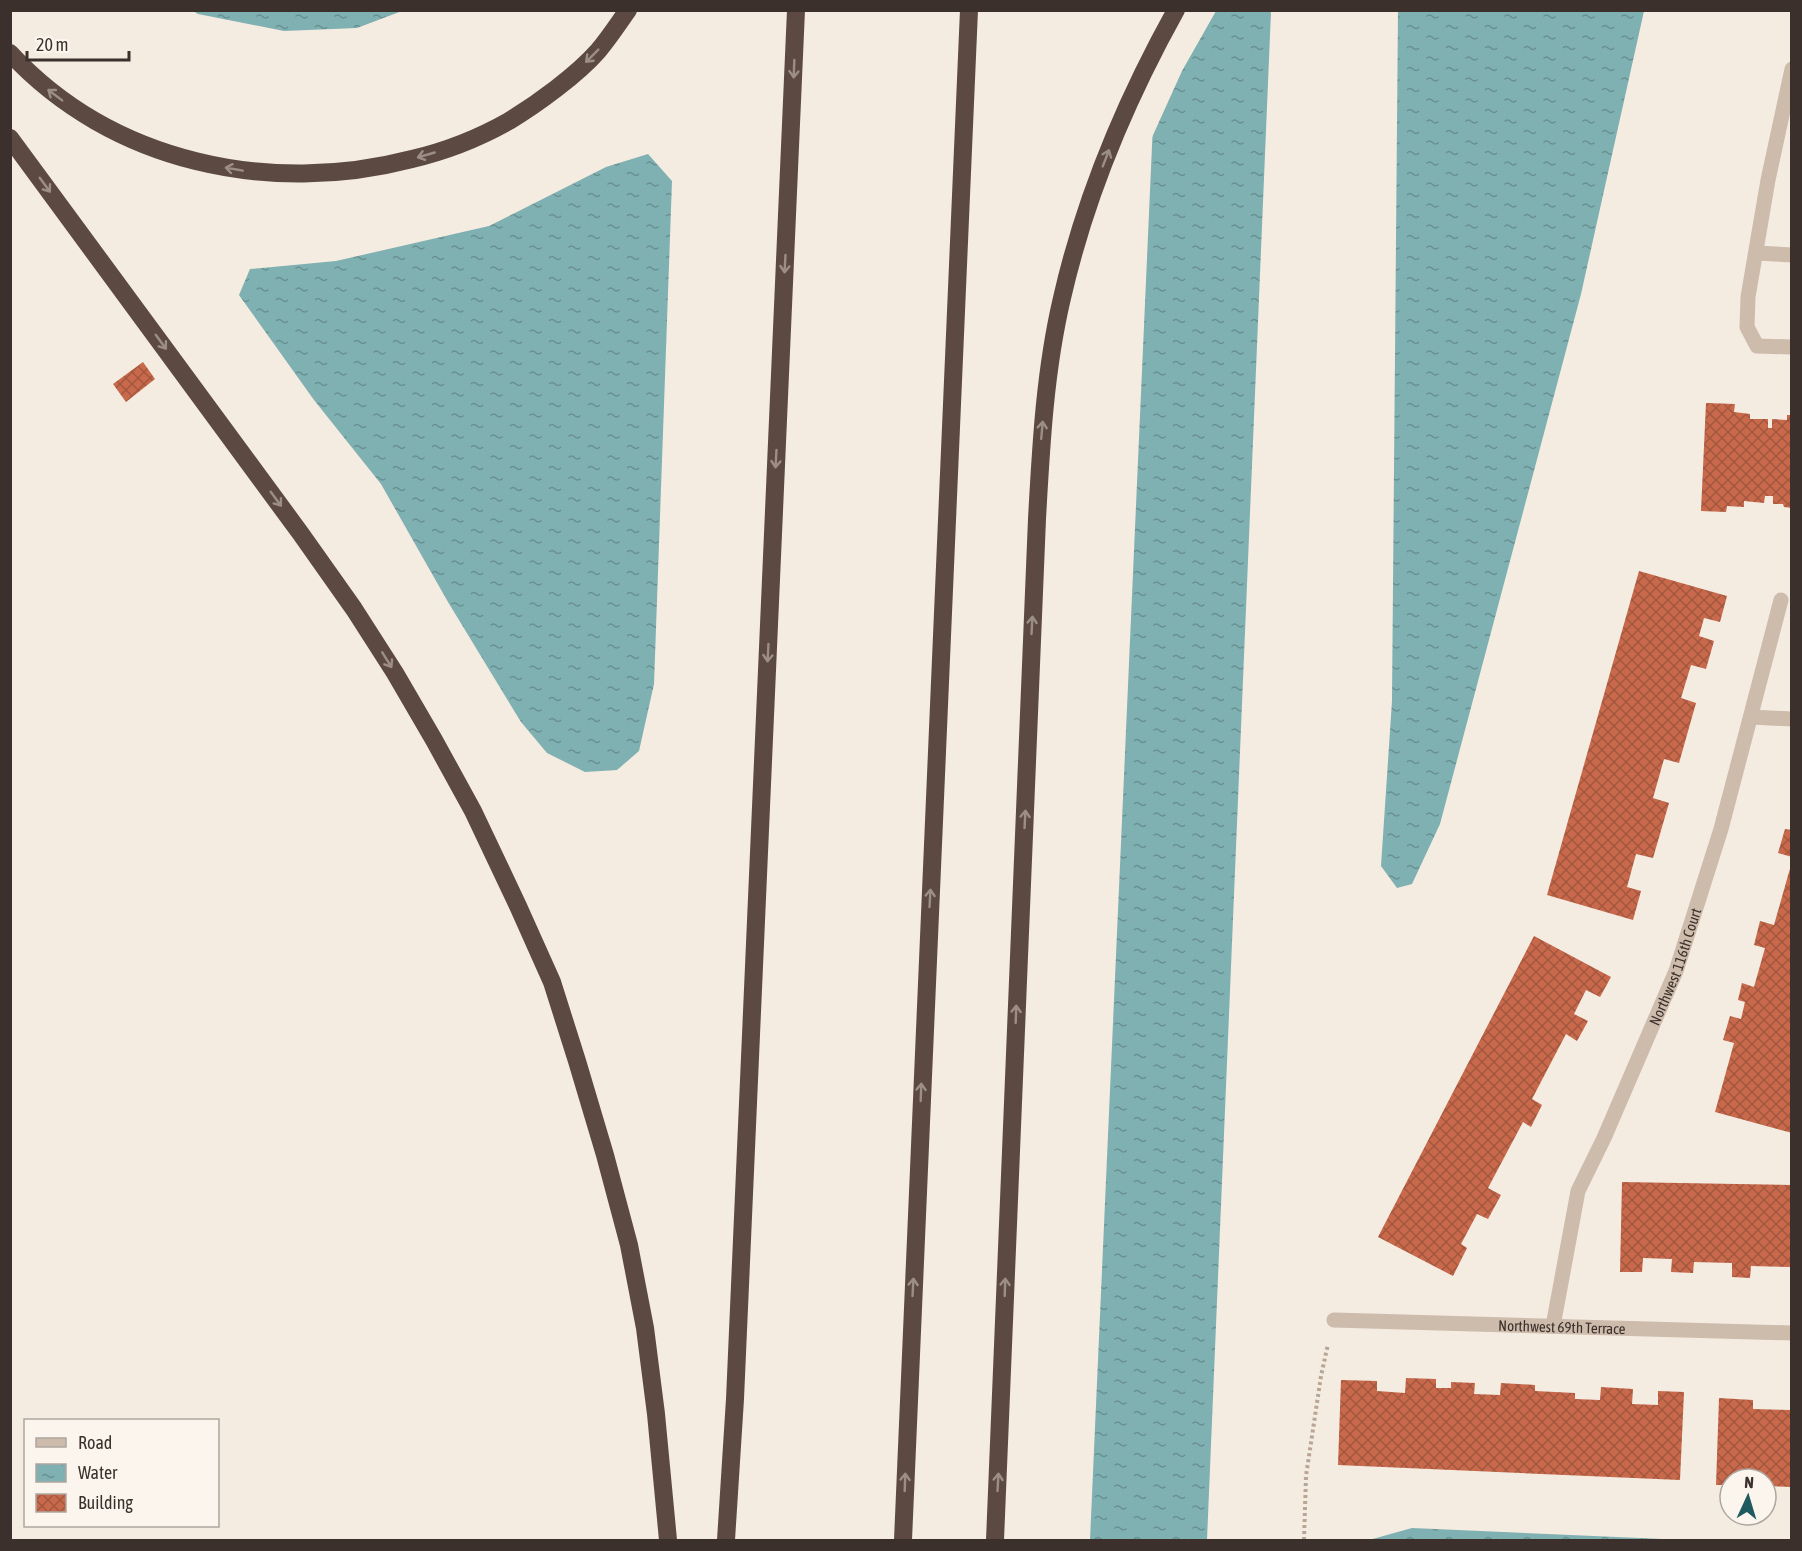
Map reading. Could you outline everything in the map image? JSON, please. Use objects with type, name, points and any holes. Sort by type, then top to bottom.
[{"type":"highway","points":[[10,53],[62,100],[99,123],[141,144],[190,159],[239,170],[275,174],[337,173],[386,166],[441,151],[509,121],[582,67],[628,10]]},
{"type":"highway","points":[[726,1540],[740,1275],[796,10]]},
{"type":"highway","points":[[903,1540],[969,10]]},
{"type":"highway","points":[[995,1540],[1040,456],[1050,361],[1068,271],[1086,213],[1133,94],[1176,10]]},
{"type":"highway","points":[[10,138],[354,609],[434,740],[473,811],[513,895],[552,982],[602,1144],[629,1245],[645,1328],[668,1540]]},
{"type":"street","points":[[1791,69],[1768,180],[1748,297],[1747,327],[1757,346],[1791,348]]},
{"type":"street","points":[[1756,253],[1791,255]]},
{"type":"street","name":"Northwest 116th Court","points":[[1553,1326],[1578,1191],[1604,1138],[1676,971],[1721,829],[1781,600]]},
{"type":"street","points":[[1751,717],[1791,719]]},
{"type":"street","name":"Northwest 69th Terrace","points":[[1334,1320],[1791,1334]]},
{"type":"path","points":[[1304,1540],[1306,1476],[1322,1376],[1334,1320]]},
{"type":"water","points":[[193,11],[402,11],[357,28],[284,31],[198,14]]},
{"type":"water","points":[[1158,11],[1271,11],[1207,1540],[1090,1540]]},
{"type":"water","points":[[1398,11],[1644,11],[1581,294],[1440,824],[1412,884],[1397,888],[1381,866],[1392,701]]},
{"type":"water","points":[[648,154],[672,181],[654,684],[639,751],[617,770],[585,772],[547,753],[521,722],[448,602],[381,484],[314,400],[239,295],[250,269],[336,261],[489,226],[606,167]]},
{"type":"water","points":[[1412,1528],[1686,1540],[1369,1540]]},
{"type":"pier","points":[[1155,10],[1216,11],[1182,71],[1149,144]]},
{"type":"building","points":[[143,362],[155,379],[126,402],[113,384]]},
{"type":"building","points":[[1706,403],[1735,404],[1734,412],[1750,414],[1750,419],[1768,419],[1768,428],[1772,428],[1772,419],[1787,420],[1787,415],[1792,415],[1792,508],[1784,507],[1783,504],[1773,504],[1773,496],[1765,496],[1764,503],[1744,501],[1744,507],[1727,506],[1726,512],[1701,511]]},
{"type":"building","points":[[1639,571],[1727,596],[1720,622],[1704,618],[1699,636],[1714,641],[1706,669],[1691,665],[1681,698],[1696,703],[1679,763],[1664,759],[1653,798],[1669,803],[1653,858],[1636,854],[1627,887],[1641,891],[1633,920],[1547,895]]},
{"type":"building","points":[[1785,829],[1792,830],[1792,857],[1778,853]]},
{"type":"building","points":[[1791,865],[1792,1133],[1715,1112],[1734,1043],[1723,1040],[1730,1016],[1741,1019],[1745,1002],[1738,1000],[1742,983],[1754,987],[1765,948],[1754,945],[1760,921],[1774,925]]},
{"type":"building","points":[[1534,936],[1611,977],[1600,997],[1586,990],[1574,1014],[1588,1021],[1577,1041],[1566,1034],[1532,1099],[1542,1105],[1531,1127],[1523,1122],[1488,1188],[1501,1195],[1488,1219],[1477,1214],[1461,1244],[1467,1248],[1453,1276],[1378,1237]]},
{"type":"building","points":[[1622,1182],[1792,1185],[1792,1267],[1751,1266],[1750,1278],[1732,1277],[1732,1263],[1694,1262],[1693,1273],[1671,1272],[1672,1259],[1643,1258],[1642,1272],[1620,1272]]},
{"type":"building","points":[[1406,1378],[1436,1379],[1436,1388],[1451,1388],[1451,1382],[1475,1383],[1474,1394],[1500,1395],[1501,1383],[1535,1385],[1535,1391],[1575,1393],[1575,1399],[1600,1400],[1601,1387],[1633,1389],[1632,1404],[1658,1405],[1658,1391],[1684,1392],[1680,1480],[1338,1465],[1341,1380],[1377,1381],[1377,1391],[1405,1393]]},
{"type":"building","points":[[1719,1398],[1753,1400],[1753,1409],[1792,1410],[1792,1487],[1778,1486],[1778,1467],[1718,1467],[1718,1485],[1716,1485]]}]
